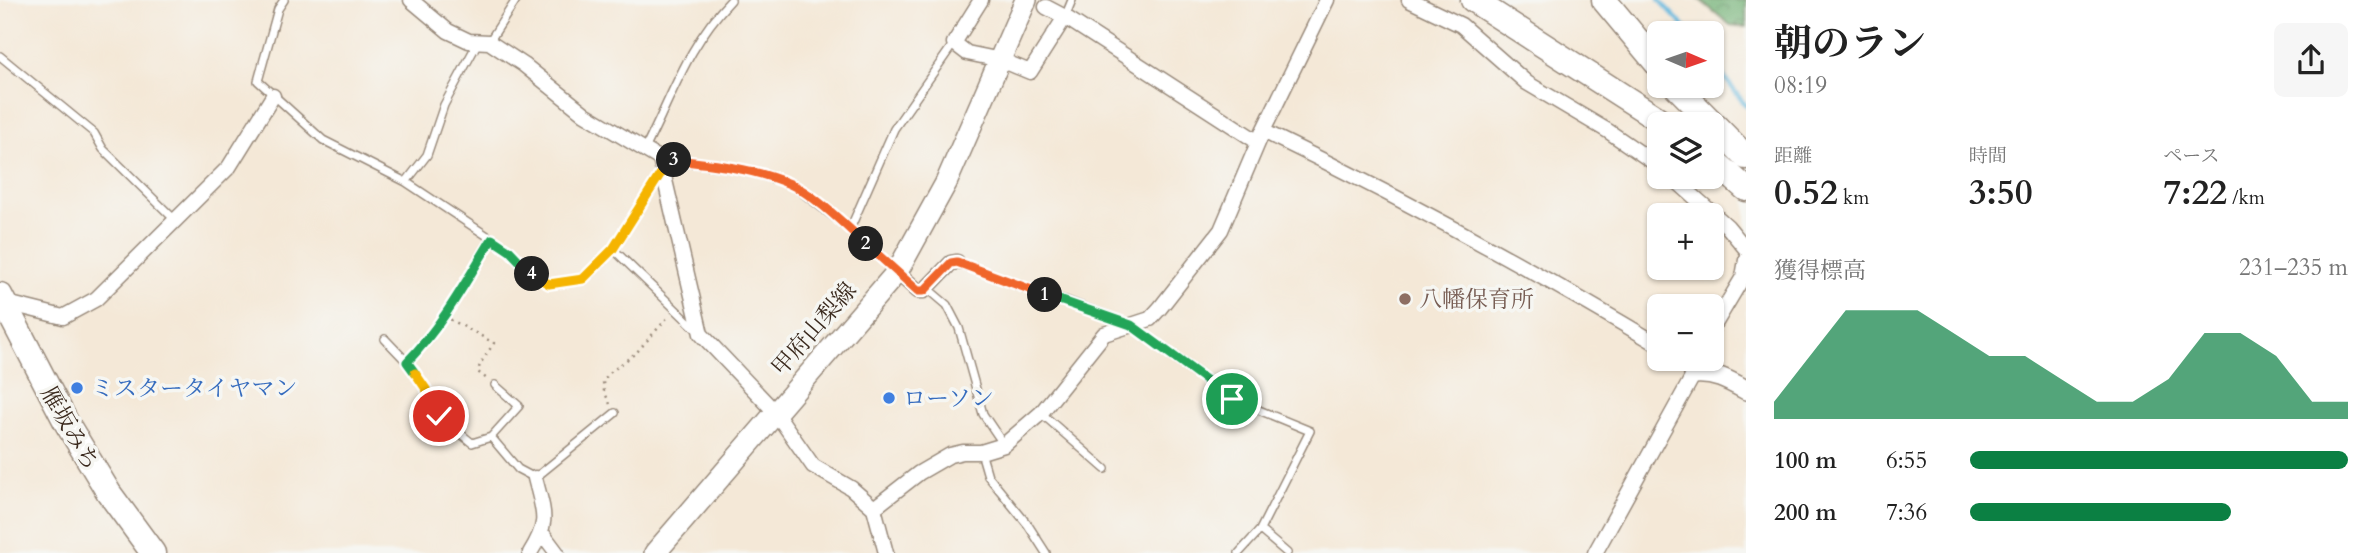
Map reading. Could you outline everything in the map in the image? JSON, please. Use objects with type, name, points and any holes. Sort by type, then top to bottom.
[{"type":"highway","points":[[1473,0],[1647,112]]},
{"type":"highway","points":[[1606,3],[1647,52]]},
{"type":"highway","points":[[1688,98],[1746,157]]},
{"type":"highway","points":[[1724,169],[1746,188]]},
{"type":"highway","name":"雁坂みち","points":[[1,299],[66,422],[109,493],[153,553]]},
{"type":"main road","name":"甲府山梨線","points":[[655,553],[897,272],[946,184],[1001,60],[1036,4]]},
{"type":"street","points":[[411,0],[449,32],[469,41],[483,42],[524,65],[585,114],[645,149],[661,164],[701,334],[776,413],[813,466],[851,488],[874,508],[886,553]]},
{"type":"street","points":[[981,0],[954,43],[967,53],[1001,60],[1030,72],[1065,17]]},
{"type":"street","points":[[874,508],[919,474],[950,455],[981,452],[1004,445],[1041,413],[1104,334],[1150,319],[1221,230],[1260,137],[1327,0]]},
{"type":"street","points":[[1409,0],[1461,25],[1527,83],[1647,158]]},
{"type":"street","points":[[1036,4],[1065,17],[1260,137],[1370,183],[1573,293],[1647,338]]},
{"type":"street","points":[[1,299],[63,317],[96,299],[229,167],[273,96]]},
{"type":"street","points":[[1685,189],[1727,226],[1746,249]]},
{"type":"street","points":[[1724,309],[1743,277],[1746,260]]},
{"type":"street","points":[[897,272],[918,291],[924,291],[951,263],[957,262]]},
{"type":"street","points":[[1595,553],[1686,371]]},
{"type":"street","points":[[1707,371],[1746,390]]},
{"type":"street","points":[[530,553],[542,533],[544,513],[536,478]]},
{"type":"street","points":[[542,533],[557,553]]},
{"type":"lane","points":[[284,0],[278,9],[258,81],[323,140],[406,182],[510,251],[530,272],[549,284],[583,279],[613,249],[661,164],[743,169],[791,184],[849,229],[897,272]]},
{"type":"lane","points":[[406,182],[427,155],[444,105],[483,42],[516,0]]},
{"type":"lane","points":[[645,149],[686,59],[713,19],[731,0]]},
{"type":"lane","points":[[1065,17],[1072,0]]},
{"type":"lane","points":[[849,229],[894,129],[954,43]]},
{"type":"lane","points":[[0,56],[94,133],[103,149],[174,219]]},
{"type":"lane","points":[[613,249],[701,334]]},
{"type":"lane","points":[[957,262],[1131,325],[1232,399],[1310,431],[1260,530],[1239,553]]},
{"type":"lane","points":[[927,288],[947,304],[959,328],[983,414],[1004,445]]},
{"type":"lane","points":[[385,339],[407,362],[426,389],[439,416],[472,443],[491,437],[519,406],[495,385]]},
{"type":"lane","points":[[491,437],[518,469],[536,478],[615,413]]},
{"type":"lane","points":[[1041,413],[1105,469]]},
{"type":"lane","points":[[981,452],[988,476],[1028,525],[1046,553]]},
{"type":"lane","points":[[1260,530],[1287,553]]},
{"type":"path","points":[[407,362],[444,316],[492,239]]},
{"type":"path","points":[[615,413],[604,391],[603,382],[608,374],[637,352],[675,309]]},
{"type":"path","points":[[444,316],[494,344],[480,364],[478,372],[495,385]]},
{"type":"green space","points":[[1700,0],[1746,0],[1746,27],[1730,25]]},
{"type":"waterway","points":[[1659,0],[1679,21]]},
{"type":"waterway","points":[[1724,77],[1746,106]]},
{"type":"place","name":"八幡保育所","points":[[1405,299]]},
{"type":"place","name":"ミスタータイヤマン","points":[[77,388]]},
{"type":"place","name":"ローソン","points":[[889,398]]},
{"type":"route","points":[[439,416],[426,389],[407,362],[444,316],[492,239],[510,251],[530,272],[549,284],[583,279],[613,249],[663,170],[660,159],[743,169],[791,184],[849,229],[918,291],[924,291],[951,263],[957,262],[1131,325],[1232,399]]}]
